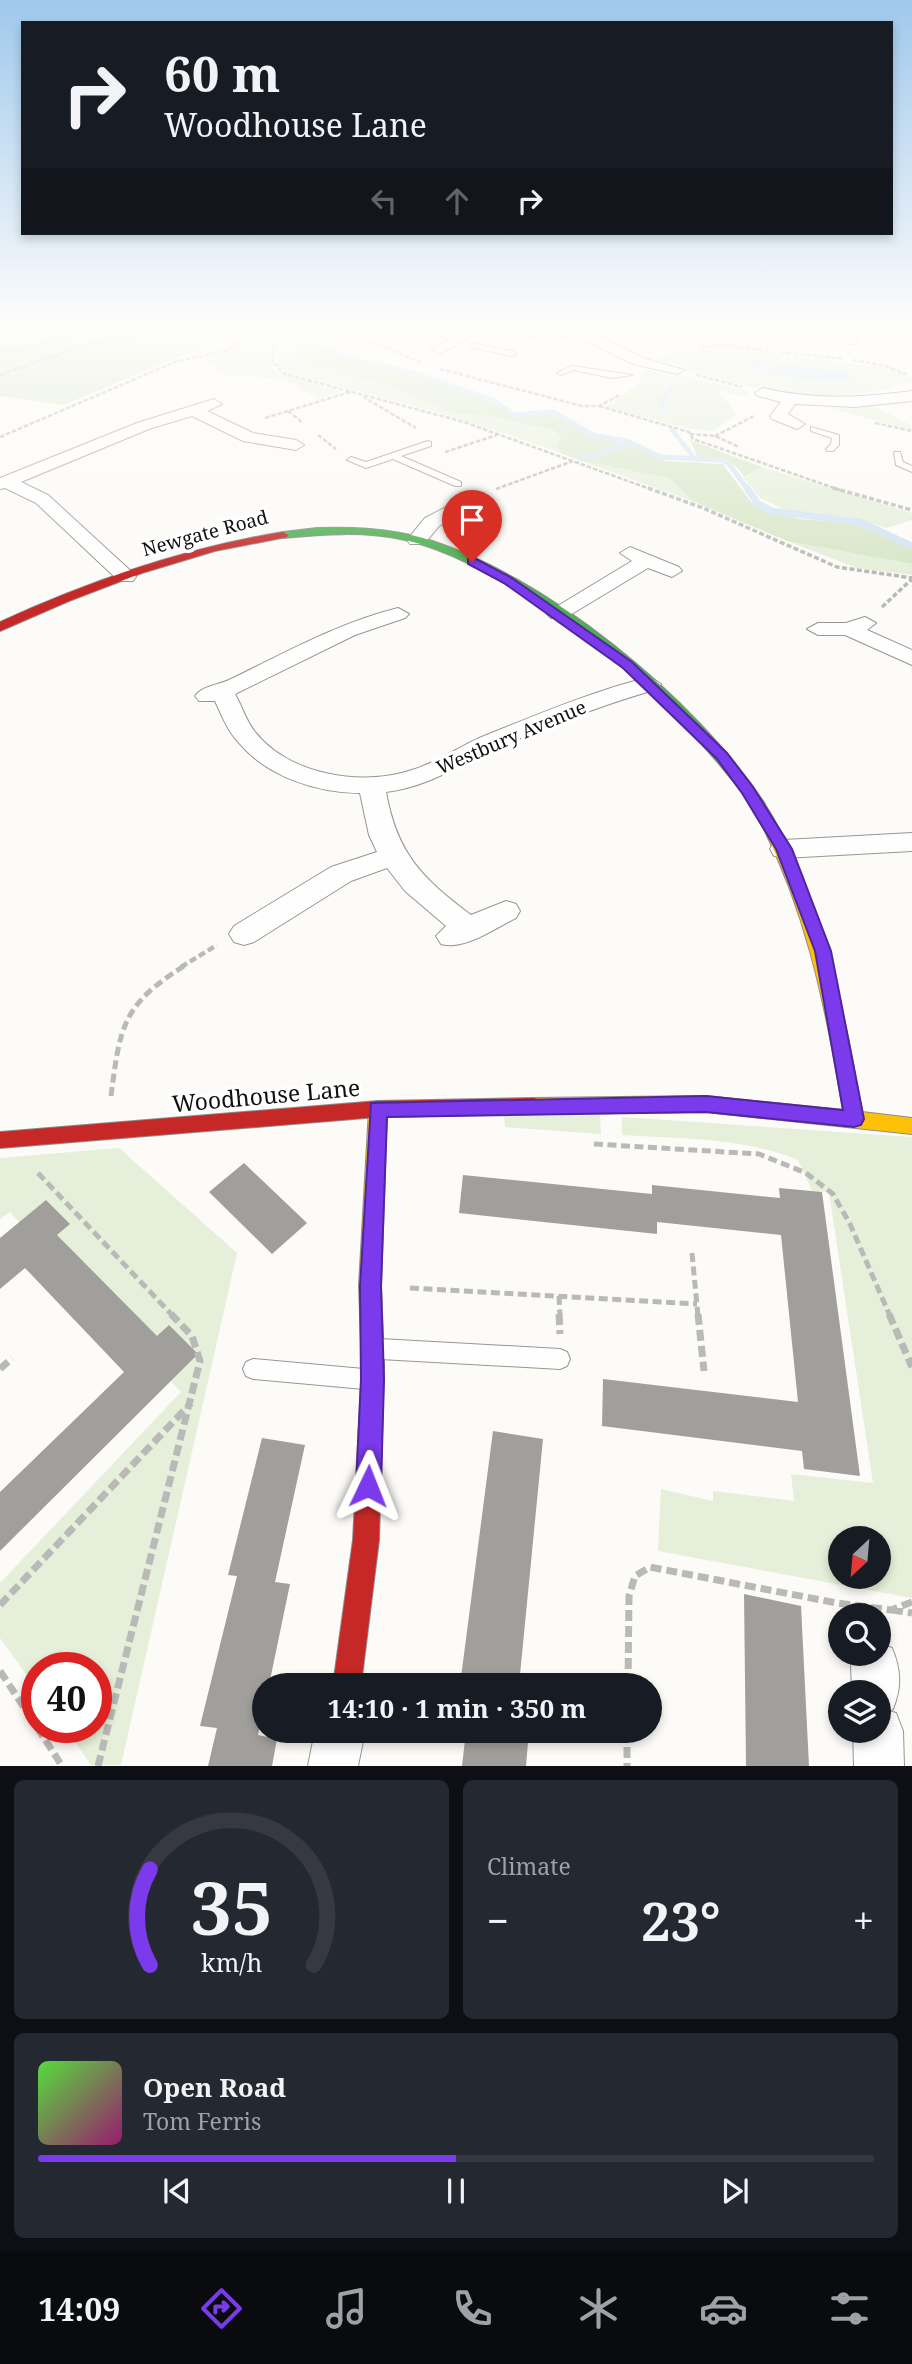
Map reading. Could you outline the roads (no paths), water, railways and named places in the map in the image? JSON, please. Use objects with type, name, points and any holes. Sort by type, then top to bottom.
[{"type":"street","points":[[3,483],[114,437],[191,410]]},
{"type":"street","points":[[193,410],[228,429],[267,441],[296,445]]},
{"type":"street","points":[[782,410],[778,416],[806,427]]},
{"type":"street","points":[[896,410],[904,415]]},
{"type":"street","points":[[254,456],[267,441]]},
{"type":"street","points":[[3,483],[42,499],[126,577]]},
{"type":"street","points":[[417,540],[432,522],[481,497],[458,484]]},
{"type":"street","name":"Newgate Road","points":[[0,627],[60,600],[126,577],[220,546],[268,535],[336,530],[417,540],[508,580],[558,614],[650,684],[722,756],[784,849],[823,951],[854,1119]]},
{"type":"street","points":[[558,614],[635,556],[672,571]]},
{"type":"street","name":"Westbury Avenue","points":[[379,613],[214,694],[248,739],[270,757],[304,774],[339,784],[372,787],[422,776],[485,744],[614,694],[650,684]]},
{"type":"street","points":[[818,629],[857,626],[912,658]]},
{"type":"street","points":[[372,787],[376,814],[391,857],[459,932],[506,911]]},
{"type":"street","points":[[784,849],[912,842]]},
{"type":"street","points":[[244,934],[341,874],[391,857]]},
{"type":"street","name":"Woodhouse Lane","points":[[0,1140],[378,1109],[706,1104],[912,1126]]},
{"type":"street","points":[[349,1673],[366,1540],[373,1379],[370,1286],[378,1109]]},
{"type":"street","points":[[333,1766],[338,1743]]},
{"type":"street","points":[[878,1743],[879,1766]]},
{"type":"lane","points":[[806,427],[836,437],[835,445],[830,449]]},
{"type":"lane","points":[[351,460],[366,465],[430,440],[439,449]]},
{"type":"lane","points":[[897,454],[899,463],[912,469]]},
{"type":"lane","points":[[394,456],[458,484]]},
{"type":"lane","points":[[371,1349],[560,1359]]},
{"type":"lane","points":[[253,1369],[373,1379]]},
{"type":"waterway","points":[[508,410],[514,415],[553,412],[593,435],[627,441],[661,457],[695,459]]},
{"type":"waterway","points":[[672,430],[695,459]]},
{"type":"waterway","points":[[580,459],[632,444]]},
{"type":"waterway","points":[[695,459],[722,460],[729,464],[748,490]]},
{"type":"waterway","points":[[747,488],[758,504],[772,511],[860,522],[912,546]]}]
